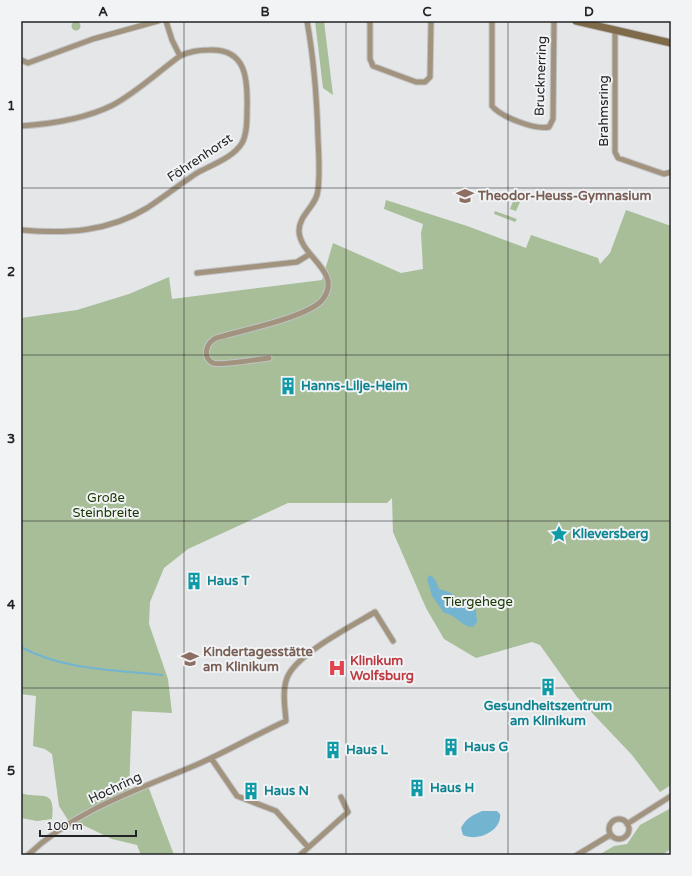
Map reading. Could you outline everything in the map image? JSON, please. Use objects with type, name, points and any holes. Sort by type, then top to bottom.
[{"type":"street","points":[[21,60],[28,63],[93,39],[158,21]]},
{"type":"street","points":[[166,21],[172,40],[180,56]]},
{"type":"street","points":[[269,358],[218,364],[210,360],[206,350],[208,344],[216,338],[305,312],[319,304],[327,292],[327,276],[323,268],[302,243],[299,229],[303,216],[318,193],[320,173],[316,96],[307,21]]},
{"type":"street","points":[[370,21],[370,59],[373,66],[416,82],[425,82],[430,77],[431,21]]},
{"type":"street","name":"Brucknerring","points":[[492,21],[492,106],[498,113],[540,129],[549,127],[553,119],[554,21]]},
{"type":"street","points":[[576,21],[671,43]]},
{"type":"street","name":"Brahmsring","points":[[615,30],[615,152],[618,158],[664,174],[671,172]]},
{"type":"street","name":"Föhrenhorst","points":[[21,126],[46,124],[101,110],[131,93],[180,56],[194,51],[222,50],[234,54],[240,62],[246,82],[248,96],[245,135],[238,149],[195,174],[146,208],[115,224],[81,231],[21,230]]},
{"type":"street","points":[[197,273],[297,262],[310,254]]},
{"type":"street","name":"Hochring","points":[[28,855],[55,832],[112,800],[197,765],[286,721],[284,695],[287,678],[294,666],[305,656],[375,612],[393,641]]},
{"type":"street","points":[[211,758],[237,796],[276,810],[308,847]]},
{"type":"street","points":[[627,824],[671,796]]},
{"type":"street","points":[[300,855],[348,812],[341,797]]},
{"type":"street","points":[[613,820],[621,820],[627,824],[629,832],[624,838],[616,839],[610,835],[609,827],[613,820]]},
{"type":"street","points":[[577,855],[610,835]]},
{"type":"green space","points":[[76,21],[81,26],[76,31],[71,26]]},
{"type":"green space","points":[[315,21],[324,21],[333,95],[323,88]]},
{"type":"green space","points":[[514,199],[520,202],[516,211],[510,209]]},
{"type":"green space","points":[[386,200],[467,226],[526,248],[531,235],[598,258],[600,264],[610,253],[626,210],[671,226],[671,785],[660,792],[632,755],[577,697],[540,645],[532,642],[476,658],[444,639],[426,608],[393,532],[392,498],[387,503],[288,503],[188,549],[164,568],[150,602],[149,624],[168,679],[172,713],[132,711],[129,793],[148,786],[174,855],[141,855],[137,845],[112,839],[85,826],[70,823],[59,806],[52,754],[45,749],[33,746],[36,696],[21,694],[21,318],[77,310],[129,294],[169,277],[172,299],[322,280],[333,243],[401,273],[423,269],[421,233],[423,224],[384,209]]},
{"type":"green space","points":[[495,211],[517,219],[515,222],[494,214]]},
{"type":"green space","points":[[21,793],[45,796],[49,798],[52,802],[53,809],[52,819],[37,821],[21,818]]},
{"type":"green space","points":[[671,808],[671,849],[662,855],[599,855],[614,846],[627,844],[640,825]]},
{"type":"water","points":[[429,575],[437,582],[439,589],[449,592],[476,610],[477,622],[473,627],[465,625],[452,616],[444,613],[432,596],[427,579]]},
{"type":"water","points":[[482,811],[497,811],[500,814],[500,820],[497,825],[488,834],[475,837],[463,835],[461,828],[467,819]]},
{"type":"waterway","points":[[21,647],[37,655],[71,665],[162,675]]},
{"type":"place","name":"Theodor-Heuss-Gymnasium","points":[[465,196]]},
{"type":"place","name":"Hanns-Lilje-Heim","points":[[288,386]]},
{"type":"place","name":"Klieversberg","points":[[559,534]]},
{"type":"place","name":"Haus T","points":[[194,581]]},
{"type":"place","name":"Kindertagesstätte am Klinikum","points":[[190,659]]},
{"type":"place","name":"Klinikum Wolfsburg","points":[[337,668]]},
{"type":"place","name":"Gesundheitszentrum am Klinikum","points":[[548,687]]},
{"type":"place","name":"Haus G","points":[[451,747]]},
{"type":"place","name":"Haus L","points":[[333,750]]},
{"type":"place","name":"Haus H","points":[[417,788]]},
{"type":"place","name":"Haus N","points":[[251,791]]},
{"type":"park label","name":"Große Steinbreite","points":[[106,506]]},
{"type":"park label","name":"Tiergehege","points":[[478,602]]}]
